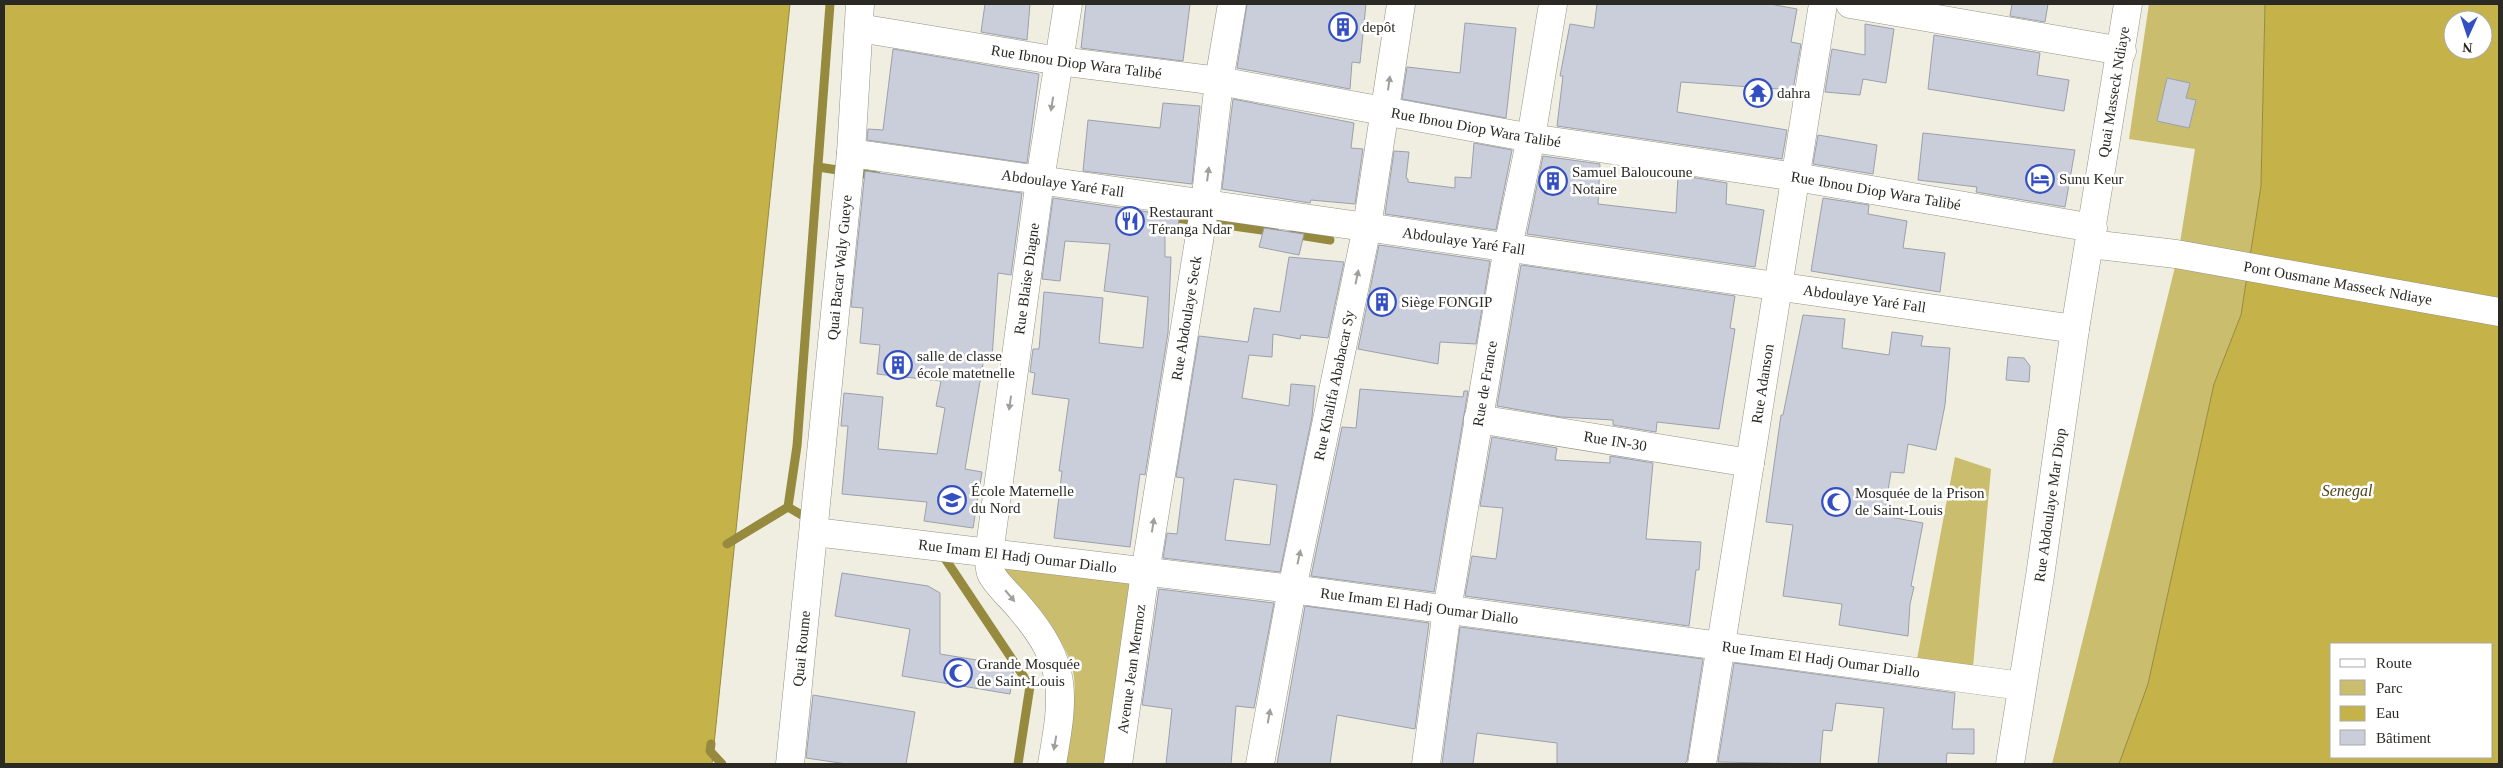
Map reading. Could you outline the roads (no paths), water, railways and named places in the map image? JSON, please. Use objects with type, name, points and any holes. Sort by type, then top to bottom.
[{"type":"street","name":"Rue Blaise Diagne","points":[[989,554],[1040,180],[1068,4]]},
{"type":"street","name":"Rue Abdoulaye Seck","points":[[1145,573],[1205,204],[1219,81],[1232,4]]},
{"type":"street","name":"Rue Khalifa Ababacar Sy","points":[[1260,764],[1292,589],[1367,228],[1401,4]]},
{"type":"street","name":"Rue de France","points":[[1426,764],[1447,610],[1478,419],[1508,247],[1531,138],[1553,4]]},
{"type":"street","name":"Rue Adanson","points":[[1702,764],[1823,4]]},
{"type":"street","points":[[1850,4],[2122,51]]},
{"type":"street","name":"Quai Masseck Ndiaye","points":[[2092,236],[2128,4]]},
{"type":"street","name":"Rue Ibnou Diop Wara Talibé","points":[[860,16],[1059,60],[1219,81],[1531,138],[1796,177],[2092,236]]},
{"type":"street","name":"Quai Bacar Waly Gueye","points":[[815,532],[851,153],[860,16]]},
{"type":"street","name":"Abdoulaye Yaré Fall","points":[[851,153],[2076,329]]},
{"type":"street","name":"Pont Ousmane Masseck Ndiaye","points":[[2092,236],[2176,254],[2499,312]]},
{"type":"street","name":"Rue Abdoulaye Mar Diop","points":[[2010,764],[2042,566],[2076,329],[2092,236]]},
{"type":"street","name":"Rue IN-30","points":[[1478,419],[1750,463]]},
{"type":"street","name":"Rue Imam El Hadj Oumar Diallo","points":[[815,532],[1145,573],[1292,589],[1721,644],[2022,686]]},
{"type":"street","name":"Quai Roume","points":[[790,764],[815,532]]},
{"type":"street","points":[[989,554],[991,573],[1030,620],[1050,648],[1060,678],[1060,717],[1052,764]]},
{"type":"street","name":"Avenue Jean Mermoz","points":[[1118,764],[1145,573]]},
{"type":"water","points":[[4,4],[790,4],[712,764],[4,764]]},
{"type":"water","name":"Senegal","points":[[2265,4],[2499,4],[2499,764],[2119,764],[2148,684],[2214,384],[2241,315],[2261,186]]},
{"type":"waterway","points":[[727,544],[788,507],[797,446],[830,4]]},
{"type":"waterway","points":[[818,167],[877,176]]},
{"type":"waterway","points":[[1169,217],[1275,232]]},
{"type":"waterway","points":[[1293,234],[1330,240]]},
{"type":"waterway","points":[[788,507],[810,520]]},
{"type":"waterway","points":[[942,554],[1030,686],[1018,764]]},
{"type":"waterway","points":[[711,744],[710,751],[722,764]]},
{"type":"place","name":"depôt","points":[[1343,27]]},
{"type":"place","name":"dahra","points":[[1758,93]]},
{"type":"place","name":"Sunu Keur","points":[[2040,179]]},
{"type":"place","name":"Samuel Baloucoune Notaire","points":[[1553,181]]},
{"type":"place","name":"Restaurant Téranga Ndar","points":[[1130,221]]},
{"type":"place","name":"Siège FONGIP","points":[[1382,302]]},
{"type":"place","name":"salle de classe école matetnelle","points":[[898,365]]},
{"type":"place","name":"École Maternelle du Nord","points":[[952,500]]},
{"type":"place","name":"Mosquée de la Prison de Saint-Louis","points":[[1836,502]]},
{"type":"place","name":"Grande Mosquée de Saint-Louis","points":[[958,673]]}]
